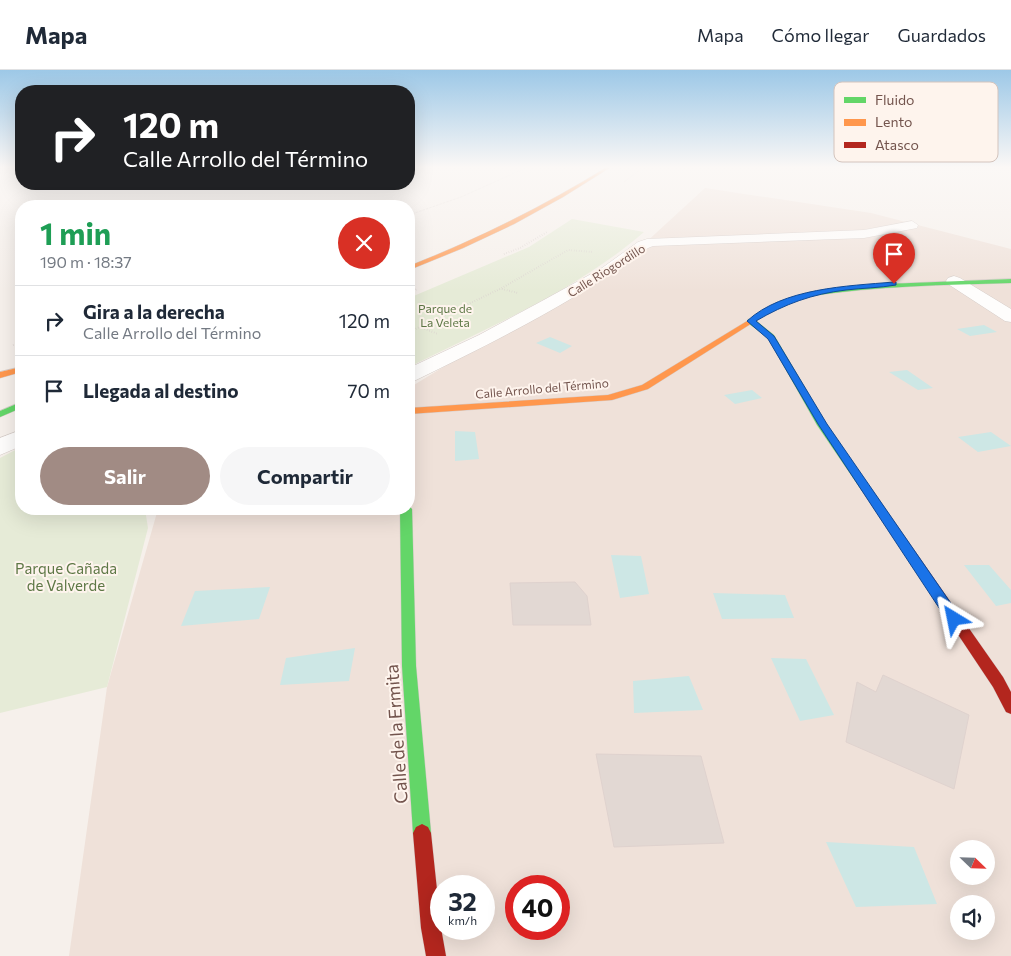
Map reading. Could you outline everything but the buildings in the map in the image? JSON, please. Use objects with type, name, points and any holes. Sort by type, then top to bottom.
[{"type":"main road","points":[[415,266],[486,237],[541,208]]},
{"type":"main road","name":"Calle Arrollo del Término","points":[[415,411],[609,398],[645,387],[777,305],[806,295],[846,288],[954,281],[1011,281]]},
{"type":"main road","points":[[751,321],[771,337],[822,424],[998,682],[1011,707]]},
{"type":"main road","points":[[0,370],[15,368]]},
{"type":"main road","points":[[0,375],[15,369]]},
{"type":"main road","points":[[0,414],[15,401]]},
{"type":"main road","name":"Calle de la Ermita","points":[[406,515],[404,572],[412,730],[431,928],[436,956]]},
{"type":"street","name":"Calle Riogordillo","points":[[415,373],[486,339],[548,305],[607,271],[643,245],[652,242],[864,234],[912,225]]},
{"type":"street","points":[[954,281],[1011,317]]},
{"type":"street","points":[[0,448],[15,440]]},
{"type":"path","points":[[415,213],[429,208]]},
{"type":"path","points":[[415,329],[502,288],[568,250],[579,249],[599,253]]},
{"type":"shaded area","points":[[683,208],[840,208],[871,213],[1011,249],[1011,956],[69,956],[107,687],[156,515],[415,515],[415,384],[643,245]]},
{"type":"green space","name":"Parque de La Veleta","points":[[572,219],[644,232],[618,253],[561,290],[531,307],[415,364],[415,295],[529,247]]},
{"type":"green space","name":"Parque Cañada de Valverde","points":[[15,450],[15,515],[146,515],[148,528],[107,687],[0,713],[0,458]]},
{"type":"water","points":[[984,325],[997,332],[970,336],[957,329]]},
{"type":"water","points":[[550,337],[572,346],[560,353],[536,343]]},
{"type":"water","points":[[907,370],[933,388],[918,390],[889,372]]},
{"type":"water","points":[[752,390],[762,398],[735,404],[724,395]]},
{"type":"water","points":[[455,431],[475,432],[479,459],[455,461]]},
{"type":"water","points":[[991,432],[1011,446],[978,452],[958,437]]},
{"type":"water","points":[[611,555],[641,556],[649,594],[620,598]]},
{"type":"water","points":[[964,565],[989,565],[1011,590],[1011,603],[996,606]]},
{"type":"water","points":[[270,587],[259,619],[181,626],[195,591]]},
{"type":"water","points":[[713,593],[785,595],[794,618],[722,619]]},
{"type":"water","points":[[355,648],[349,681],[280,685],[286,658]]},
{"type":"water","points":[[771,658],[806,659],[834,715],[800,721]]},
{"type":"water","points":[[689,676],[703,710],[634,713],[633,681]]},
{"type":"water","points":[[826,842],[914,847],[937,904],[856,907]]},
{"type":"traffic: fast","points":[[811,294],[886,286],[1011,281]]},
{"type":"traffic: fast","points":[[751,321],[771,337],[822,425],[866,489]]},
{"type":"traffic: fast","points":[[0,414],[15,408]]},
{"type":"traffic: fast","points":[[406,515],[409,666],[422,833]]},
{"type":"traffic: slow","points":[[415,266],[461,247],[540,208]]},
{"type":"traffic: slow","points":[[415,411],[609,398],[645,387],[777,305],[811,294]]},
{"type":"traffic: slow","points":[[0,375],[15,371]]},
{"type":"traffic: jam","points":[[866,489],[998,682],[1011,707]]},
{"type":"traffic: jam","points":[[422,833],[431,928],[436,956]]},
{"type":"route","points":[[894,284],[846,288],[806,295],[777,305],[751,321],[771,337],[822,424],[954,619]]}]
